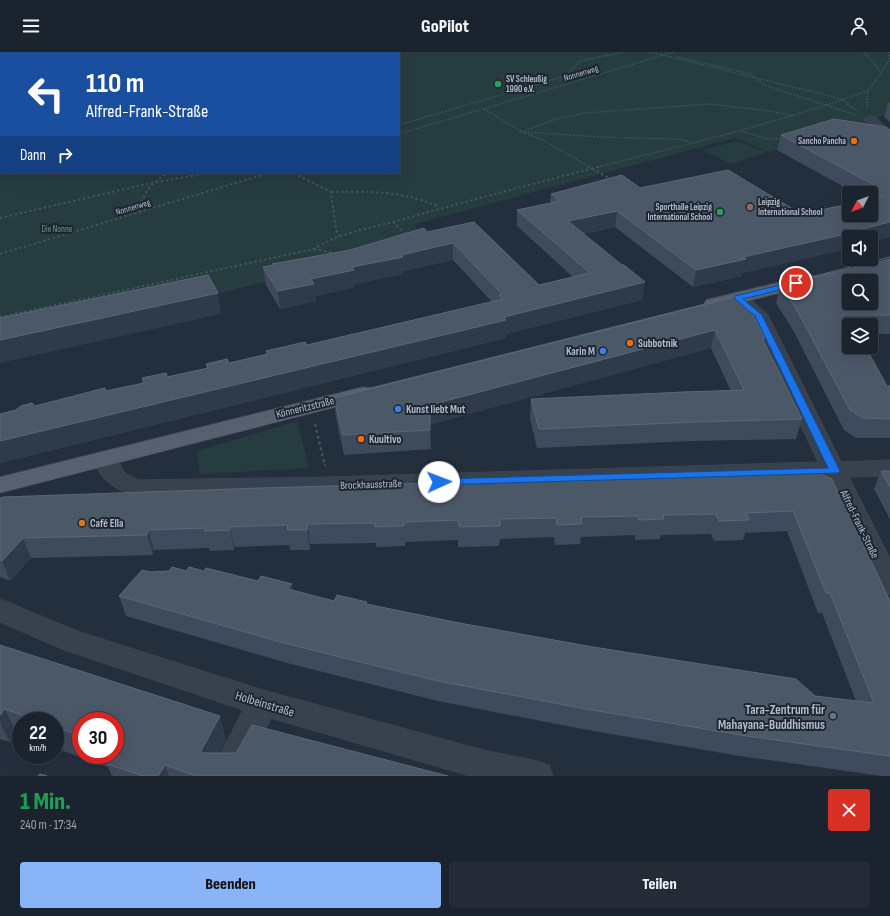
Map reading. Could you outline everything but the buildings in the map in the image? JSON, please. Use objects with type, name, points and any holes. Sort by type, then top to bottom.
[{"type":"main road","points":[[696,309],[822,276]]},
{"type":"main road","name":"Könneritzstraße","points":[[0,485],[380,389]]},
{"type":"street","points":[[865,118],[890,140]]},
{"type":"street","name":"Alfred-Frank-Straße","points":[[738,298],[758,315],[890,585]]},
{"type":"street","name":"Brockhausstraße","points":[[106,458],[117,479],[125,484],[139,488],[330,485],[835,471],[890,468]]},
{"type":"street","name":"Holbeinstraße","points":[[0,610],[72,641],[263,703],[483,765],[537,776]]},
{"type":"street","points":[[225,776],[263,703]]},
{"type":"path","points":[[400,125],[565,76],[580,61],[624,52]]},
{"type":"path","points":[[650,52],[843,100]]},
{"type":"path","name":"Nonnenweg","points":[[400,134],[674,52]]},
{"type":"path","points":[[864,52],[880,72]]},
{"type":"path","points":[[0,317],[314,249],[339,236],[439,208],[741,131],[794,116],[868,91],[880,72],[890,60],[889,52]]},
{"type":"path","points":[[757,78],[764,85],[865,118]]},
{"type":"path","points":[[522,132],[556,119],[584,113],[710,104],[770,111],[794,116]]},
{"type":"path","points":[[483,109],[522,132],[541,139],[614,181]]},
{"type":"path","points":[[741,131],[768,139],[788,139]]},
{"type":"path","points":[[522,132],[601,137],[676,139],[694,143]]},
{"type":"path","points":[[139,212],[141,198],[151,184],[166,174]]},
{"type":"path","points":[[0,218],[151,184],[204,174]]},
{"type":"path","name":"Nonnenweg","points":[[0,254],[266,174]]},
{"type":"path","points":[[296,174],[331,192],[370,191],[407,196],[439,208]]},
{"type":"path","points":[[331,192],[336,230],[339,236]]},
{"type":"path","points":[[392,222],[407,236],[401,241]]},
{"type":"path","points":[[314,249],[337,254]]},
{"type":"path","points":[[310,406],[330,485]]},
{"type":"green space","name":"Die Nonne","points":[[400,52],[890,52],[890,112],[871,120],[769,152],[735,138],[415,224],[421,243],[212,295],[0,341],[0,174],[400,174]]},
{"type":"green space","points":[[736,141],[766,152],[731,164],[702,150]]},
{"type":"green space","points":[[297,421],[309,468],[200,474],[197,451]]},
{"type":"tram line","points":[[783,284],[890,257]]},
{"type":"tram line","points":[[734,301],[791,287]]},
{"type":"tram line","points":[[335,397],[741,295]]},
{"type":"tram line","points":[[0,489],[345,400]]},
{"type":"tram line","points":[[0,482],[87,460]]},
{"type":"place","name":"SV Schleußig 1990 e.V.","points":[[498,84]]},
{"type":"place","name":"Sancho Pancha","points":[[854,141]]},
{"type":"place","name":"Leipzig International School","points":[[750,207]]},
{"type":"place","name":"Sporthalle Leipzig International School","points":[[720,212]]},
{"type":"place","name":"Subbotnik","points":[[630,343]]},
{"type":"place","name":"Karin M","points":[[603,351]]},
{"type":"place","name":"Kunst liebt Mut","points":[[398,409]]},
{"type":"place","name":"Kuultivo","points":[[361,439]]},
{"type":"place","name":"Café Ella","points":[[82,523]]},
{"type":"place","name":"Tara-Zentrum für Mahayana-Buddhismus","points":[[833,716]]},
{"type":"route","points":[[439,482],[835,471],[758,315],[750,306],[738,298],[796,283]]}]
